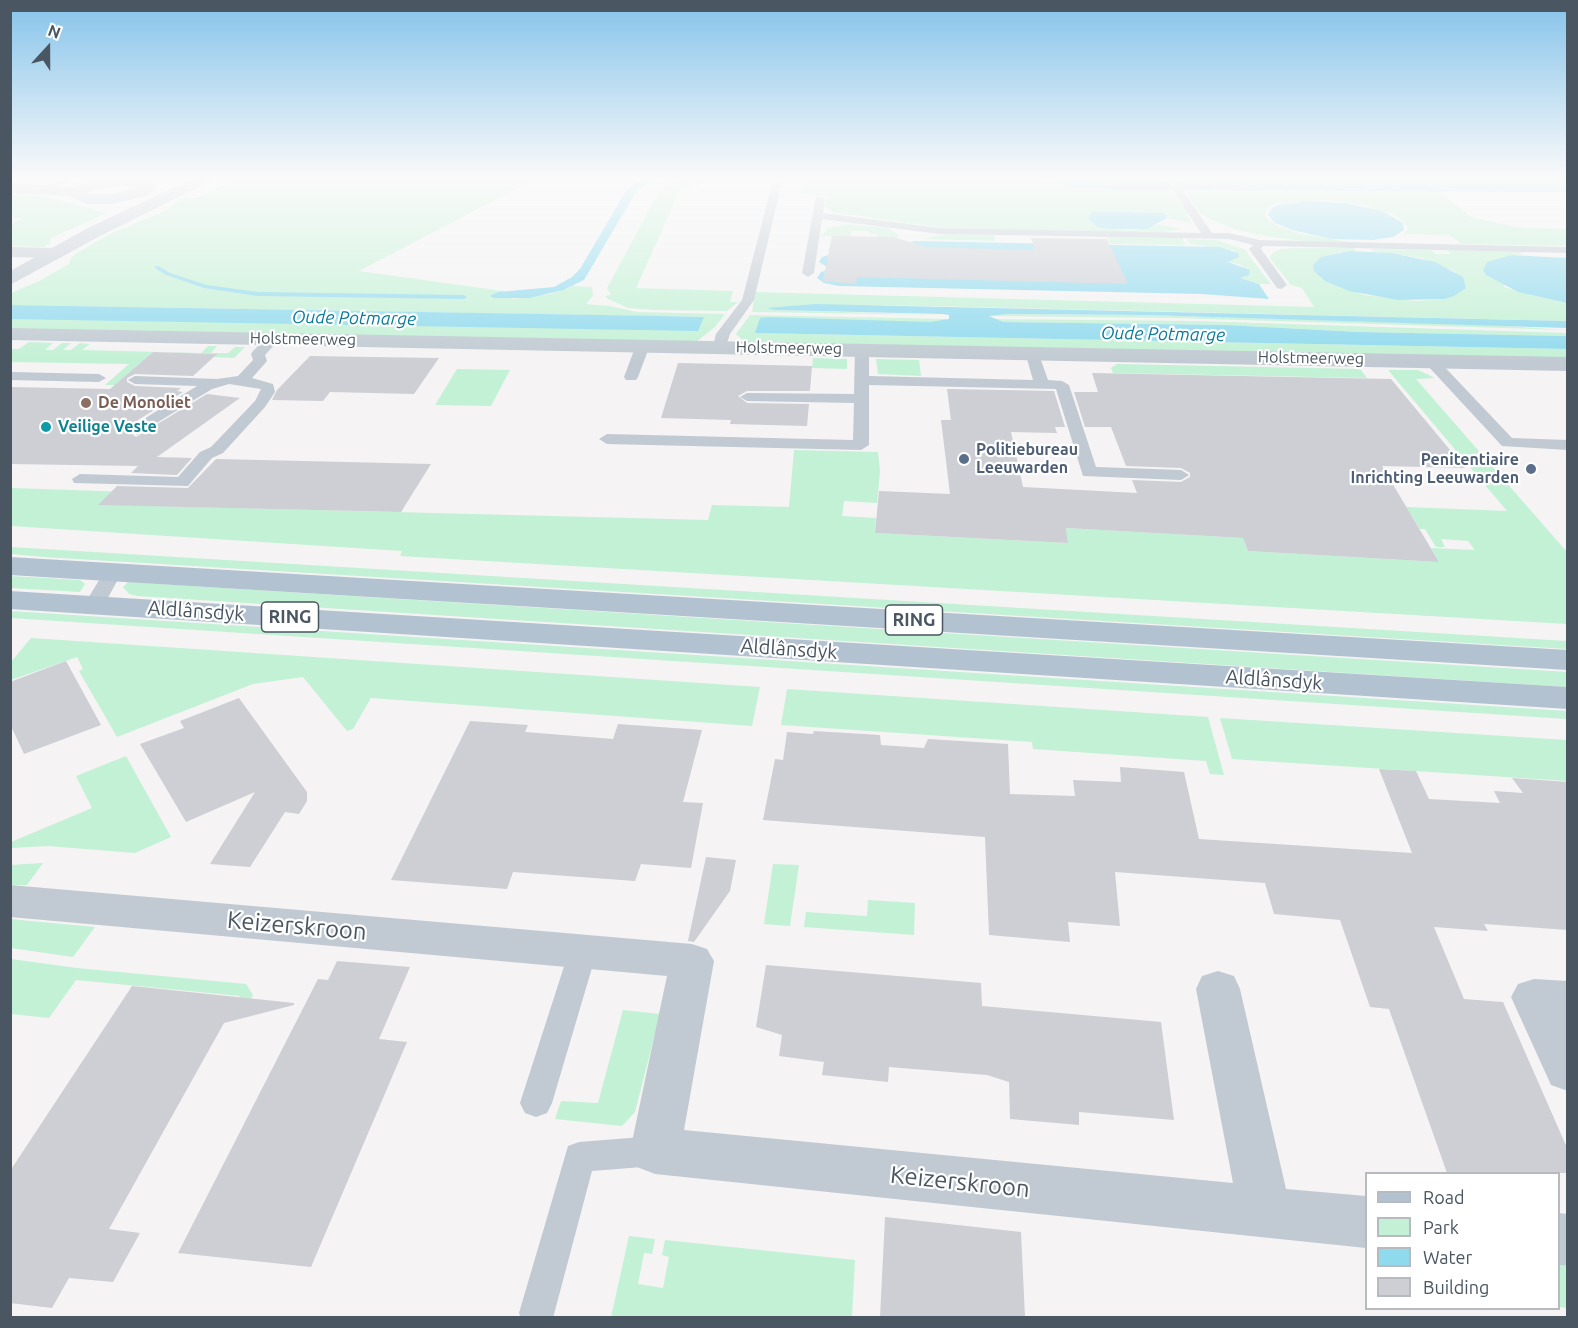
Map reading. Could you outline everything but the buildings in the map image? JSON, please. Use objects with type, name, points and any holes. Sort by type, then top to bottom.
[{"type":"main road","name":"Aldlânsdyk","points":[[10,566],[1568,660]]},
{"type":"main road","name":"Aldlânsdyk","points":[[10,600],[1568,698]]},
{"type":"street","points":[[10,279],[84,239]]},
{"type":"street","points":[[10,252],[56,253]]},
{"type":"street","name":"Holstmeerweg","points":[[10,334],[1568,364]]},
{"type":"street","name":"Keizerskroon","points":[[10,901],[692,961],[655,1151],[1365,1222]]},
{"type":"street","points":[[1218,989],[1265,1213]]},
{"type":"street","points":[[1568,1000],[1534,998],[1568,1070]]},
{"type":"lane","points":[[720,346],[723,334],[748,300],[763,239]]},
{"type":"lane","points":[[808,273],[813,239]]},
{"type":"lane","points":[[1242,239],[1260,243],[1568,250]]},
{"type":"lane","points":[[1260,243],[1255,249],[1281,285]]},
{"type":"lane","points":[[242,380],[260,361],[258,354],[273,339]]},
{"type":"lane","points":[[631,376],[643,345]]},
{"type":"lane","points":[[608,439],[861,445],[862,349]]},
{"type":"lane","points":[[1032,352],[1042,385]]},
{"type":"lane","points":[[1432,362],[1508,443],[1568,445]]},
{"type":"lane","points":[[10,376],[99,378]]},
{"type":"lane","points":[[80,479],[182,482],[206,455],[217,450],[268,392],[268,387],[263,384],[242,380],[219,382],[135,380]]},
{"type":"lane","points":[[861,380],[1062,385],[1089,472],[1181,476]]},
{"type":"lane","points":[[137,430],[196,391],[219,382]]},
{"type":"lane","points":[[747,397],[862,399]]},
{"type":"lane","points":[[94,605],[113,572]]},
{"type":"lane","points":[[536,1102],[583,951]]},
{"type":"lane","name":"Keizerskroon","points":[[537,1313],[579,1157],[655,1151]]},
{"type":"green space","points":[[11,239],[51,239],[49,244],[44,247],[11,246]]},
{"type":"green space","points":[[101,239],[420,239],[359,271],[503,291],[505,292],[498,292],[513,299],[550,294],[573,286],[592,287],[593,296],[586,304],[637,312],[725,314],[715,327],[696,342],[11,329],[11,319],[703,317],[11,305],[11,293],[69,264],[71,257]]},
{"type":"green space","points":[[633,239],[658,239],[636,288],[733,291],[730,302],[738,302],[727,311],[628,308],[608,299],[605,296],[611,295],[607,288]]},
{"type":"green space","points":[[922,239],[995,239],[995,241]]},
{"type":"green space","points":[[1108,239],[1183,239],[1186,245],[1110,244]]},
{"type":"green space","points":[[1187,239],[1216,240],[1244,249],[1271,284],[1259,284],[1238,278],[1251,272],[1241,265],[1225,261],[1239,257],[1233,250],[1190,244]]},
{"type":"green space","points":[[1287,239],[1331,239],[1355,243]]},
{"type":"green space","points":[[1455,239],[1567,239],[1567,246],[1461,244]]},
{"type":"green space","points":[[1353,248],[1356,251],[1338,253],[1325,281],[1364,295],[1415,301],[1444,299],[1456,272],[1421,258],[1370,249],[1431,250],[1436,254],[1451,254],[1447,250],[1521,252],[1524,254],[1512,255],[1504,287],[1567,303],[1568,321],[886,305],[775,310],[949,315],[752,312],[755,292],[1314,307],[1302,288],[1291,285],[1269,257],[1281,249]]},
{"type":"green space","points":[[993,314],[1147,315],[1490,325],[1568,330],[1176,318],[989,316]]},
{"type":"green space","points":[[750,315],[949,319],[756,333],[1567,349],[1568,359],[746,343],[736,334]]},
{"type":"green space","points":[[993,319],[1197,321],[1567,333],[1568,336],[1359,332],[1226,325],[1003,322]]},
{"type":"green space","points":[[29,342],[53,343],[45,350],[53,350],[62,343],[71,343],[63,350],[71,350],[80,343],[90,344],[82,350],[201,353],[208,346],[217,346],[211,353],[228,353],[235,347],[245,347],[234,358],[213,357],[216,354],[153,352],[115,385],[105,385],[129,364],[13,362],[11,364],[11,349],[19,349]]},
{"type":"green space","points":[[813,358],[847,359],[847,369],[812,368]]},
{"type":"green space","points":[[876,359],[919,360],[921,376],[878,374]]},
{"type":"green space","points":[[1117,364],[1360,369],[1367,378],[1113,373],[1111,368]]},
{"type":"green space","points":[[457,369],[510,370],[491,406],[435,405]]},
{"type":"green space","points":[[1388,370],[1418,370],[1435,378],[1416,379],[1567,552],[1567,624],[400,556],[402,551],[11,526],[11,488],[131,492],[120,505],[708,520],[712,505],[789,507],[794,450],[878,452],[880,471],[877,503],[844,501],[842,516],[876,518],[875,533],[1068,543],[1066,528],[1243,538],[1248,551],[1439,562],[1431,548],[1475,550],[1468,541],[1441,539],[1445,547],[1436,547],[1425,529],[1420,529],[1406,507],[1507,511]]},
{"type":"green space","points":[[11,547],[1567,641],[1567,649],[44,557],[11,554]]},
{"type":"green space","points":[[10,576],[80,580],[85,584],[80,592],[11,588]]},
{"type":"green space","points":[[128,582],[1567,672],[1567,687],[137,596],[129,594],[123,587]]},
{"type":"green space","points":[[10,611],[1567,711],[1567,719],[11,618]]},
{"type":"green space","points":[[31,638],[760,687],[752,726],[371,698],[353,729],[347,731],[303,677],[253,684],[117,737],[79,671],[83,669],[77,657],[11,680],[11,662]]},
{"type":"green space","points":[[787,689],[1208,717],[1224,775],[1210,774],[1206,761],[1033,749],[1032,742],[781,725]]},
{"type":"green space","points":[[1220,718],[1567,740],[1567,781],[1232,759]]},
{"type":"green space","points":[[126,756],[171,837],[135,853],[48,846],[11,848],[11,842],[92,808],[76,776]]},
{"type":"green space","points":[[43,863],[27,885],[11,885],[10,865]]},
{"type":"green space","points":[[773,864],[799,865],[790,926],[764,924]]},
{"type":"green space","points":[[868,900],[915,903],[914,935],[804,927],[806,912],[867,916]]},
{"type":"green space","points":[[11,919],[95,927],[73,957],[11,948]]},
{"type":"green space","points":[[11,959],[77,968],[246,984],[253,995],[241,1015],[231,1014],[240,996],[76,980],[49,1018],[11,1014]]},
{"type":"green space","points":[[623,1010],[660,1014],[635,1112],[622,1126],[555,1119],[561,1101],[598,1103]]},
{"type":"green space","points":[[629,1236],[655,1239],[652,1254],[644,1253],[638,1284],[663,1288],[669,1257],[662,1255],[665,1240],[855,1260],[852,1317],[611,1317]]},
{"type":"green space","points":[[1560,1265],[1567,1266],[1567,1308],[1560,1307]]},
{"type":"water","points":[[598,239],[608,239],[584,280],[563,290],[529,298],[490,296],[498,292],[554,287],[572,277],[580,269]]},
{"type":"water","points":[[1331,239],[1379,239],[1372,240]]},
{"type":"water","points":[[916,241],[1220,247],[1238,253],[1239,257],[1228,262],[1250,270],[1249,275],[1240,278],[1259,284],[1269,299],[1202,294],[839,286],[824,283],[817,278],[821,272],[827,270],[827,267],[819,262],[822,257]]},
{"type":"water","points":[[1350,251],[1391,253],[1435,262],[1463,277],[1466,288],[1444,299],[1398,300],[1349,291],[1325,281],[1314,271],[1313,265],[1321,257]]},
{"type":"water","points":[[1512,255],[1567,258],[1567,303],[1518,292],[1486,275],[1483,270],[1487,262]]},
{"type":"water","name":"Oude Potmarge","points":[[815,304],[1567,321],[1567,328],[1147,315],[1007,314],[989,316],[1003,322],[1226,325],[1359,332],[1567,336],[1567,349],[755,333],[760,318],[767,317],[930,322],[949,319],[949,315],[943,314],[767,308]]},
{"type":"water","name":"Oude Potmarge","points":[[10,305],[704,317],[698,331],[11,319]]},
{"type":"waterway","points":[[157,267],[168,274],[206,287],[258,294],[464,297]]},
{"type":"place","name":"De Monoliet","points":[[86,403]]},
{"type":"place","name":"Veilige Veste","points":[[46,427]]},
{"type":"place","name":"Politiebureau Leeuwarden","points":[[964,459]]},
{"type":"place","name":"Penitentiaire Inrichting Leeuwarden","points":[[1531,469]]}]
